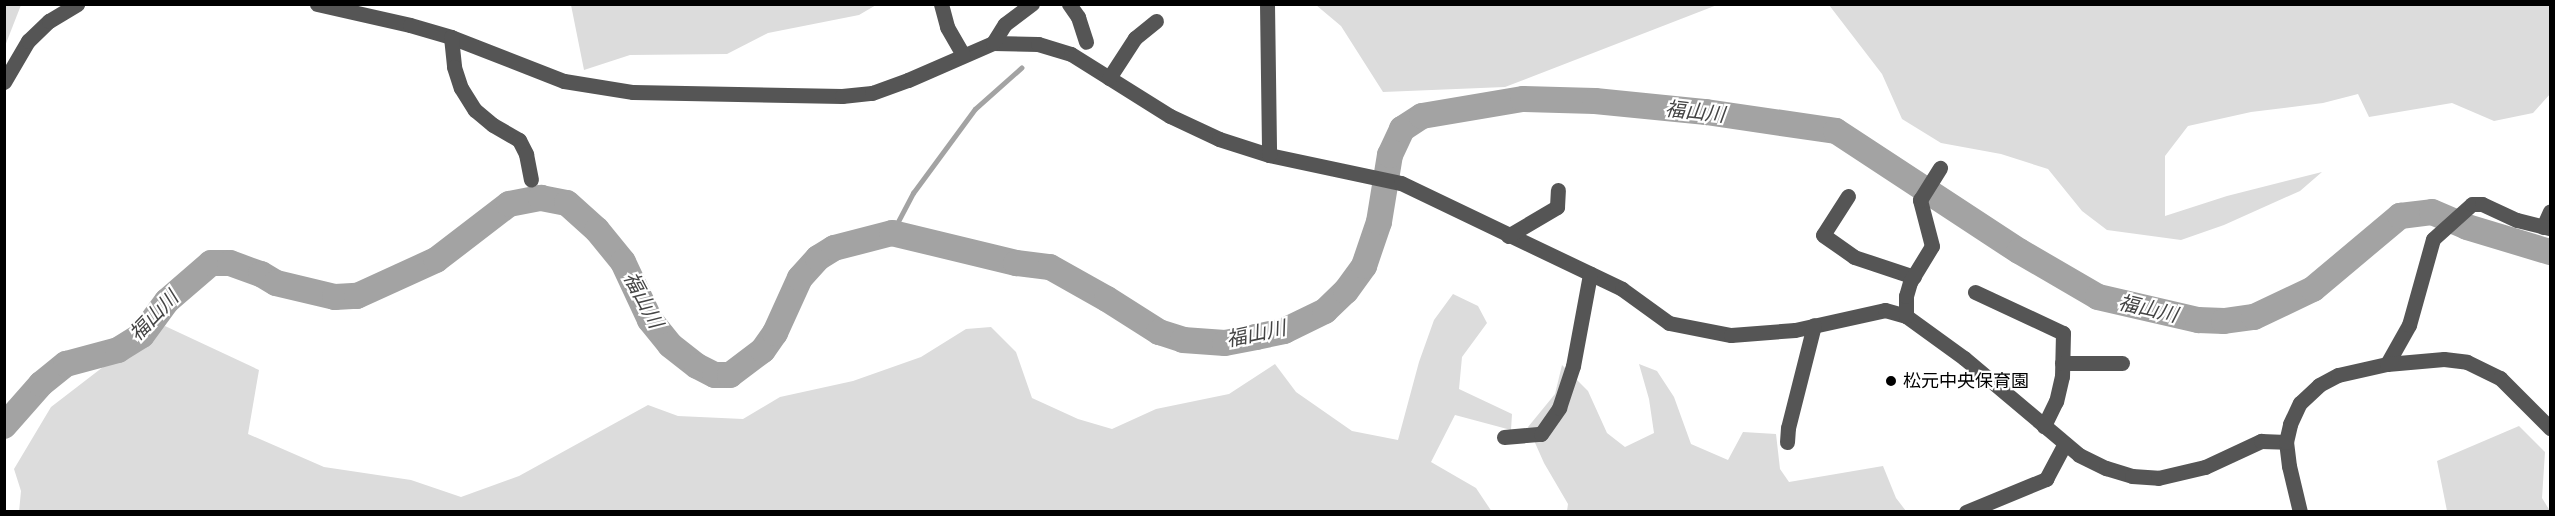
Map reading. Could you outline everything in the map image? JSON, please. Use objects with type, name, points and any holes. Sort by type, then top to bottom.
[{"type":"street","points":[[4,82],[28,41],[61,12],[77,4]]},
{"type":"street","points":[[318,4],[451,37],[564,81],[633,92],[842,96],[872,93],[993,42],[1038,44],[1071,54],[1170,116],[1219,139],[1269,155],[1401,183],[1622,290],[1669,323],[1731,335],[1795,330],[1885,310],[1906,316],[1964,358],[2079,455],[2106,468],[2132,476],[2158,478],[2205,467],[2261,441],[2286,442]]},
{"type":"street","points":[[940,4],[947,27],[963,55]]},
{"type":"street","points":[[993,42],[1005,24],[1032,4]]},
{"type":"street","points":[[1069,4],[1078,17],[1086,42]]},
{"type":"street","points":[[1267,4],[1269,155]]},
{"type":"street","points":[[1109,78],[1135,38],[1156,21]]},
{"type":"street","points":[[451,37],[454,67],[461,88],[475,110],[493,125],[519,140],[526,154],[531,180]]},
{"type":"street","points":[[1906,316],[1906,296],[1932,246],[1920,200],[1940,168]]},
{"type":"street","points":[[1508,236],[1557,207],[1558,190]]},
{"type":"street","points":[[1848,196],[1823,235],[1854,257],[1914,277]]},
{"type":"street","points":[[2387,364],[2409,325],[2433,239],[2472,204],[2482,204],[2517,220],[2546,228],[2550,211]]},
{"type":"street","points":[[1504,437],[1541,434],[1559,408],[1573,366],[1590,274]]},
{"type":"street","points":[[1974,292],[2062,333],[2062,363],[2056,402],[2044,426]]},
{"type":"street","points":[[1787,442],[1788,428],[1814,325]]},
{"type":"street","points":[[2300,512],[2286,442],[2290,424],[2300,403],[2319,385],[2355,369],[2444,359],[2468,362],[2500,378],[2550,428]]},
{"type":"street","points":[[2062,363],[2122,363]]},
{"type":"street","points":[[1966,512],[2046,479],[2065,444]]},
{"type":"shaded area","points":[[571,4],[876,5],[859,15],[768,33],[727,54],[630,55],[584,70]]},
{"type":"shaded area","points":[[4,5],[21,5],[5,46]]},
{"type":"shaded area","points":[[1316,5],[1717,5],[1505,87],[1383,92],[1341,26]]},
{"type":"shaded area","points":[[1829,5],[2550,5],[2550,94],[2533,113],[2494,121],[2452,103],[2369,117],[2358,94],[2323,103],[2251,112],[2188,126],[2165,156],[2165,216],[2227,196],[2322,172],[2300,191],[2224,225],[2181,240],[2107,230],[2082,211],[2048,169],[2001,154],[1941,143],[1902,119],[1882,74]]},
{"type":"shaded area","points":[[1453,294],[1478,306],[1487,323],[1462,357],[1459,389],[1512,414],[1511,430],[1455,415],[1431,462],[1476,488],[1492,512],[19,512],[21,491],[14,469],[51,407],[103,367],[165,326],[259,370],[248,434],[324,467],[411,480],[461,497],[519,476],[648,405],[678,416],[743,419],[780,397],[853,381],[921,357],[966,329],[991,327],[1016,352],[1032,398],[1078,419],[1112,429],[1156,409],[1229,394],[1275,364],[1296,392],[1352,431],[1398,440],[1419,362],[1434,320]]},
{"type":"shaded area","points":[[1639,364],[1657,371],[1674,397],[1691,444],[1728,460],[1743,432],[1776,434],[1780,469],[1789,482],[1883,466],[1896,498],[1906,511],[1567,511],[1568,504],[1544,463],[1528,427],[1555,394],[1562,365],[1588,391],[1607,433],[1625,447],[1654,433],[1649,399]]},
{"type":"shaded area","points":[[2519,426],[2545,452],[2542,498],[2550,511],[2447,511],[2437,461]]},
{"type":"waterway","points":[[892,233],[913,193],[975,109],[1021,68]]},
{"type":"waterway","name":"福山川","points":[[4,426],[41,384],[66,364],[118,350],[142,335],[167,301],[211,263],[230,263],[261,274],[276,283],[335,297],[357,296],[436,260],[509,204],[541,198],[567,203],[597,230],[623,262],[650,320],[670,345],[697,366],[715,375],[730,375],[763,350],[775,333],[800,278],[818,258],[834,248],[892,233],[1016,263],[1050,267],[1159,332],[1183,340],[1225,343],[1284,331],[1325,311],[1346,291],[1364,266],[1379,222],[1390,155],[1402,129],[1422,116],[1523,99],[1595,101],[1706,112],[1836,131],[2019,251],[2098,297],[2198,320],[2224,321],[2254,317],[2313,289],[2400,216],[2432,212],[2467,227],[2550,252]]},
{"type":"place","name":"松元中央保育園","points":[[1891,381]]}]
